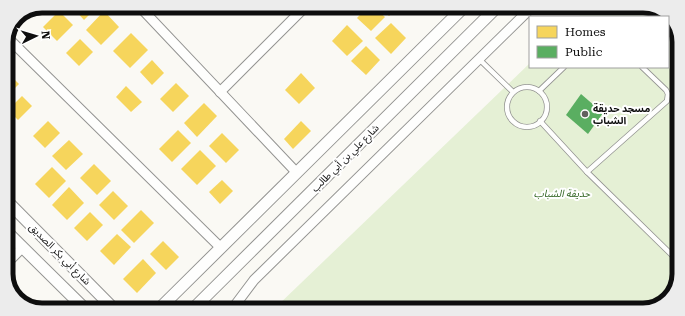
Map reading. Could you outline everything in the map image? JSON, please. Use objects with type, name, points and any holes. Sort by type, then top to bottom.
[{"type":"street","points":[[146,13],[297,172]]},
{"type":"street","points":[[220,92],[299,13]]},
{"type":"street","points":[[165,303],[458,13]]},
{"type":"street","name":"شارع علي بن أبي طالب","points":[[199,303],[491,13]]},
{"type":"street","points":[[237,303],[254,280],[526,13]]},
{"type":"street","points":[[13,43],[221,248]]},
{"type":"street","name":"شارع أبي بكر الصديق","points":[[13,207],[108,303]]},
{"type":"street","points":[[13,238],[79,303]]},
{"type":"street","points":[[13,257],[22,248]]},
{"type":"lane","points":[[479,59],[513,92]]},
{"type":"lane","points":[[539,91],[563,68]]},
{"type":"lane","points":[[587,172],[667,101],[668,94],[666,90],[643,68]]},
{"type":"lane","points":[[522,87],[531,87],[539,91],[545,99],[546,109],[543,118],[536,124],[527,127],[517,125],[510,118],[507,109],[508,100],[513,92],[522,87]]},
{"type":"lane","points":[[540,121],[587,172],[672,255]]},
{"type":"lane","points":[[205,303],[206,296]]},
{"type":"green space","points":[[582,13],[643,13],[656,16],[579,16]]},
{"type":"green space","name":"حديقة الشباب","points":[[669,31],[672,40],[672,274],[670,285],[664,295],[651,302],[643,303],[280,303],[529,64],[529,68],[669,68]]},
{"type":"building: Homes","points":[[57,13],[61,13],[73,25],[57,41],[43,27]]},
{"type":"building: Homes","points":[[78,13],[91,13],[84,20]]},
{"type":"building: Homes","points":[[102,13],[106,13],[119,27],[101,45],[86,30]]},
{"type":"building: Homes","points":[[362,13],[381,13],[385,17],[371,31],[357,18]]},
{"type":"building: Homes","points":[[391,23],[406,38],[391,54],[375,38]]},
{"type":"building: Homes","points":[[347,25],[363,41],[347,56],[332,41]]},
{"type":"building: Homes","points":[[131,33],[148,50],[130,68],[113,51]]},
{"type":"building: Homes","points":[[80,39],[93,52],[79,66],[66,53]]},
{"type":"building: Homes","points":[[366,46],[380,60],[366,75],[351,61]]},
{"type":"building: Homes","points":[[152,60],[164,73],[152,85],[140,72]]},
{"type":"building: Homes","points":[[301,73],[315,88],[299,104],[285,90]]},
{"type":"building: Homes","points":[[13,78],[19,84],[13,90]]},
{"type":"building: Homes","points":[[176,83],[189,96],[173,112],[160,99]]},
{"type":"building: Homes","points":[[126,86],[142,102],[131,112],[116,97]]},
{"type":"building: Homes","points":[[22,96],[32,106],[18,120],[13,115],[13,105]]},
{"type":"building: Homes","points":[[204,103],[217,116],[197,137],[184,123]]},
{"type":"building: Homes","points":[[48,121],[60,133],[45,148],[33,136]]},
{"type":"building: Homes","points":[[301,121],[311,131],[293,149],[284,139]]},
{"type":"building: Homes","points":[[178,130],[191,143],[172,162],[159,149]]},
{"type":"building: Homes","points":[[222,133],[239,150],[226,163],[209,146]]},
{"type":"building: Homes","points":[[69,140],[83,154],[66,170],[52,156]]},
{"type":"building: Homes","points":[[200,150],[216,166],[197,185],[181,169]]},
{"type":"building: Homes","points":[[94,164],[111,181],[97,195],[80,178]]},
{"type":"building: Homes","points":[[52,167],[66,181],[49,198],[35,184]]},
{"type":"building: Homes","points":[[222,180],[233,191],[220,204],[209,192]]},
{"type":"building: Homes","points":[[69,187],[84,203],[67,220],[52,205]]},
{"type":"building: Homes","points":[[113,191],[128,206],[114,220],[99,205]]},
{"type":"building: Homes","points":[[141,210],[154,223],[134,243],[121,230]]},
{"type":"building: Homes","points":[[90,212],[103,225],[87,241],[74,228]]},
{"type":"building: Homes","points":[[117,234],[131,247],[114,265],[100,251]]},
{"type":"building: Homes","points":[[163,241],[179,257],[166,270],[150,254]]},
{"type":"building: Homes","points":[[143,259],[156,273],[137,293],[123,279]]},
{"type":"building: Public","name":"مسجد حديقة الشباب","points":[[581,94],[603,113],[588,134],[566,115]]},
{"type":"place","name":"مسجد حديقة الشباب","points":[[585,114]]}]
